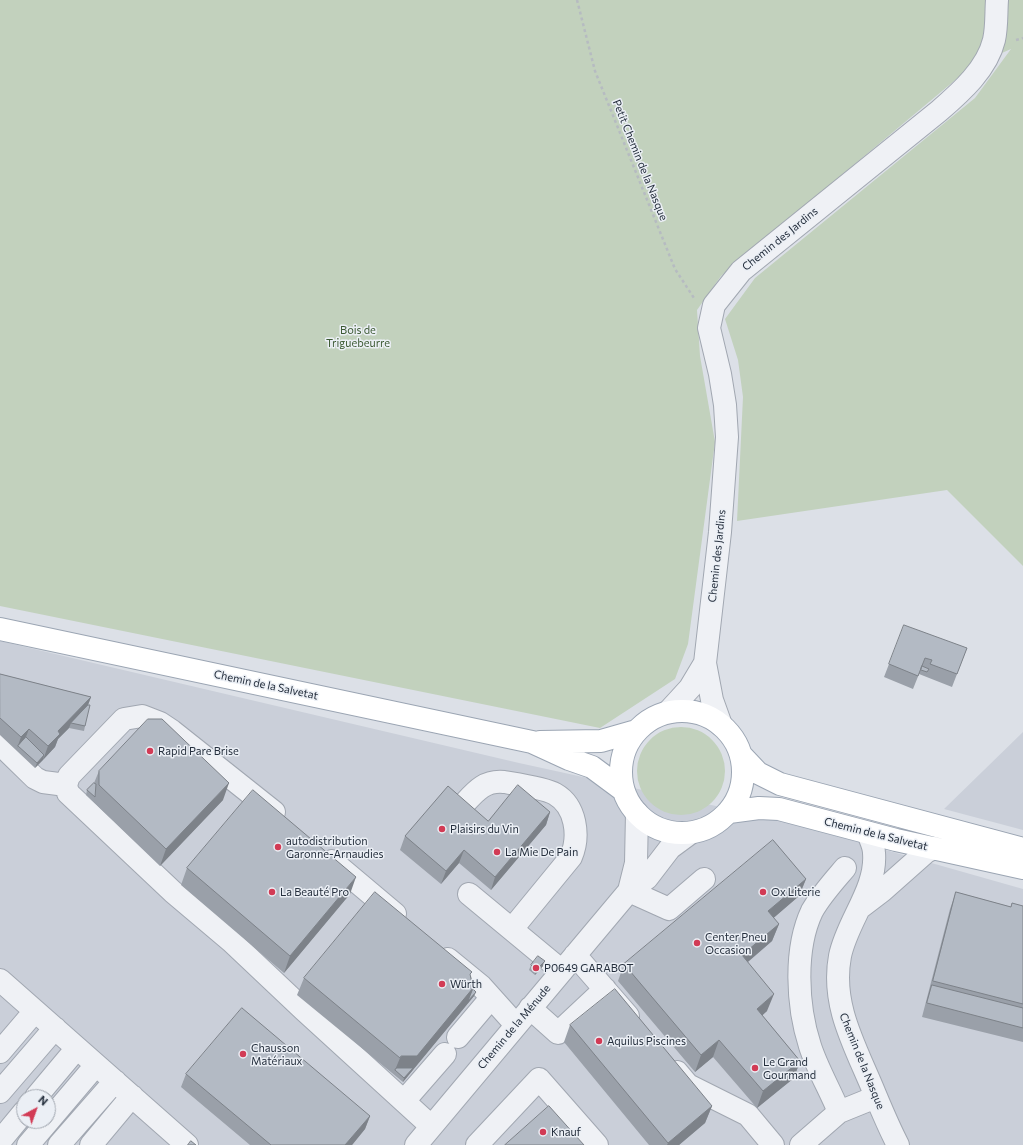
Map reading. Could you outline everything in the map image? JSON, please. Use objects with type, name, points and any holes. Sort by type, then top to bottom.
[{"type":"main road","name":"Chemin de la Salvetat","points":[[0,629],[532,742],[569,759],[592,766],[623,790]]},
{"type":"main road","points":[[693,711],[712,719],[721,725],[734,741],[741,755],[743,770],[740,791],[729,812],[720,821],[710,827],[689,834],[663,830],[650,824],[630,805],[623,790],[621,765],[625,748],[636,731],[645,722],[668,712],[693,711]]},
{"type":"main road","name":"Chemin de la Salvetat","points":[[532,742],[601,741],[636,731]]},
{"type":"main road","name":"Chemin de la Salvetat","points":[[741,755],[758,773],[785,786],[1023,849]]},
{"type":"main road","name":"Chemin de la Salvetat","points":[[729,812],[759,808],[779,809],[868,833],[1023,868]]},
{"type":"street","name":"Chemin des Jardins","points":[[721,725],[712,700],[705,663],[720,532],[727,437],[725,405],[720,374],[709,328],[714,305],[741,271],[940,111],[969,82],[990,53],[996,27],[997,0]]},
{"type":"street","name":"Chemin des Jardins","points":[[668,712],[690,688],[705,663]]},
{"type":"street","points":[[286,823],[172,731],[160,723],[142,716],[131,717],[119,724],[69,776],[66,785],[68,793],[172,892],[231,941],[304,1010],[432,1126]]},
{"type":"street","points":[[0,744],[35,778],[43,782],[66,785]]},
{"type":"street","points":[[463,805],[482,785],[497,781],[554,793],[567,806],[572,816],[576,846],[571,856],[512,929]]},
{"type":"street","name":"Chemin de la Ménude","points":[[629,891],[636,863],[637,813]]},
{"type":"street","name":"Chemin de la Nasque","points":[[868,833],[874,852],[873,867],[860,906],[848,928],[838,970],[838,989],[840,1007],[846,1026],[876,1097],[888,1139]]},
{"type":"street","name":"Chemin de la Ménude","points":[[416,1145],[629,891],[647,878],[670,848],[689,834]]},
{"type":"street","points":[[317,848],[408,925]]},
{"type":"street","name":"Chemin de la Nasque","points":[[860,906],[882,891],[926,852],[934,848]]},
{"type":"street","points":[[839,1112],[810,1046],[800,1003],[800,963],[806,928],[812,912],[824,892],[845,868]]},
{"type":"street","points":[[629,891],[669,909],[704,879]]},
{"type":"street","points":[[469,894],[512,929],[568,963],[605,989],[641,1031]]},
{"type":"street","points":[[432,946],[481,986],[516,1026]]},
{"type":"street","points":[[2,985],[78,1048],[132,1096],[179,1142]]},
{"type":"street","points":[[530,1008],[558,1033],[605,989]]},
{"type":"street","points":[[458,1037],[491,998]]},
{"type":"street","points":[[0,1052],[35,1011]]},
{"type":"street","points":[[0,1092],[55,1028]]},
{"type":"street","points":[[43,1089],[78,1048]]},
{"type":"street","points":[[404,1102],[445,1054]]},
{"type":"street","points":[[662,1055],[688,1085],[748,1116],[773,1145]]},
{"type":"street","points":[[28,1145],[96,1065]]},
{"type":"street","points":[[477,1145],[539,1079],[597,1145]]},
{"type":"street","points":[[60,1145],[115,1081]]},
{"type":"street","points":[[91,1145],[132,1096]]},
{"type":"street","points":[[801,1145],[839,1112],[876,1097]]},
{"type":"street","points":[[0,1141],[16,1122]]},
{"type":"path","name":"Petit Chemin de la Nasque","points":[[577,0],[595,72],[675,269],[695,300],[711,315]]},
{"type":"shaded area","points":[[0,641],[519,763],[780,820],[1023,889],[1023,1145],[0,1145]]},
{"type":"shaded area","points":[[1023,732],[1023,830],[944,809]]},
{"type":"green space","name":"Bois de Triguebeurre","points":[[0,0],[1023,0],[1023,566],[947,490],[737,521],[743,397],[738,360],[725,319],[755,278],[975,98],[1011,49],[972,66],[721,276],[697,310],[700,356],[715,442],[688,644],[675,679],[600,728],[0,606]]},
{"type":"green space","points":[[681,727],[698,731],[712,740],[721,754],[725,771],[721,788],[712,802],[698,811],[681,815],[664,811],[650,802],[641,788],[637,771],[641,754],[650,740],[664,731]]},
{"type":"building","points":[[904,625],[967,648],[957,674],[930,664],[932,660],[925,658],[918,676],[889,664]]},
{"type":"building","points":[[922,666],[929,669],[927,672],[921,670]]},
{"type":"building","points":[[0,674],[91,697],[58,731],[60,734],[48,746],[29,729],[21,737],[0,718]]},
{"type":"building","points":[[88,705],[90,705],[85,726],[71,723]]},
{"type":"building","points":[[148,719],[162,719],[229,783],[166,849],[99,785],[99,771]]},
{"type":"building","points":[[26,737],[44,755],[37,763],[18,746]]},
{"type":"building","points":[[94,783],[96,784],[95,797],[87,790]]},
{"type":"building","points":[[518,785],[550,812],[495,877],[464,850],[446,871],[405,836],[448,786],[488,821]]},
{"type":"building","points":[[253,790],[356,877],[290,956],[187,868]]},
{"type":"building","points":[[773,840],[806,879],[768,911],[779,924],[742,955],[774,994],[757,1009],[800,1061],[763,1091],[719,1040],[701,1055],[624,964]]},
{"type":"building","points":[[375,892],[472,972],[470,974],[473,988],[417,1056],[401,1056],[400,1058],[304,978]]},
{"type":"building","points":[[956,892],[1011,907],[1012,903],[1023,906],[1023,1004],[933,981]]},
{"type":"building","points":[[538,956],[545,961],[536,970],[531,965]]},
{"type":"building","points":[[932,985],[1023,1008],[1023,1028],[927,1003]]},
{"type":"building","points":[[473,989],[476,992],[468,1001]]},
{"type":"building","points":[[615,989],[712,1106],[668,1143],[570,1025]]},
{"type":"building","name":"Chausson Matériaux","points":[[242,1008],[370,1116],[345,1145],[271,1145],[186,1074]]},
{"type":"building","points":[[397,1068],[413,1068],[404,1078],[395,1070]]},
{"type":"building","points":[[549,1106],[584,1145],[505,1145]]},
{"type":"building","points":[[191,1141],[196,1145],[188,1145]]},
{"type":"place","name":"Rapid Pare Brise","points":[[150,751]]},
{"type":"place","name":"Plaisirs du Vin","points":[[442,829]]},
{"type":"place","name":"autodistribution Garonne-Arnaudies","points":[[278,847]]},
{"type":"place","name":"La Mie De Pain","points":[[497,852]]},
{"type":"place","name":"La Beauté Pro","points":[[272,892]]},
{"type":"place","name":"Ox Literie","points":[[763,892]]},
{"type":"place","name":"Center Pneu Occasion","points":[[697,943]]},
{"type":"place","name":"P0649 GARABOT","points":[[536,968]]},
{"type":"place","name":"Würth","points":[[442,984]]},
{"type":"place","name":"Aquilus Piscines","points":[[599,1041]]},
{"type":"place","name":"Chausson Matériaux","points":[[243,1054]]},
{"type":"place","name":"Le Grand Gourmand","points":[[755,1068]]},
{"type":"place","name":"Knauf","points":[[543,1132]]}]
